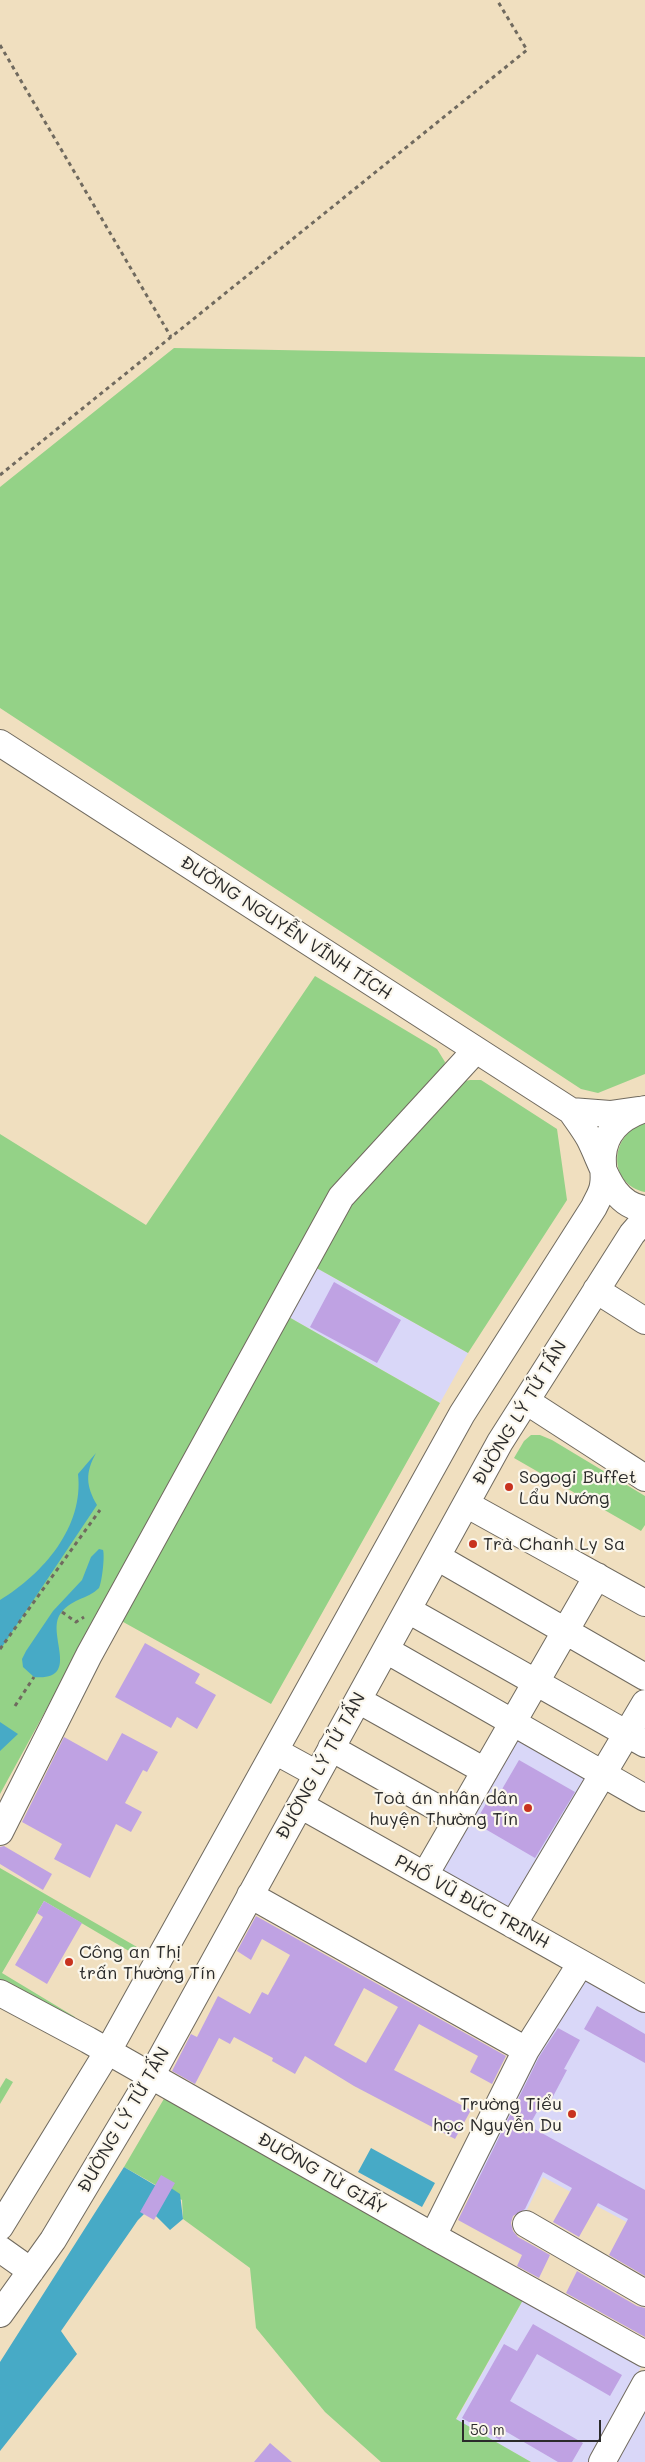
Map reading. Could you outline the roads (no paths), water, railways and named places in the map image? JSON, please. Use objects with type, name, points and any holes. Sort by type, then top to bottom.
[{"type":"street","name":"ĐƯỜNG NGUYỄN VĨNH TÍCH","points":[[0,743],[475,1051],[572,1111]]},
{"type":"street","points":[[0,1832],[89,1655],[341,1197],[475,1051]]},
{"type":"street","points":[[572,1111],[610,1114],[645,1109]]},
{"type":"street","points":[[0,2227],[108,2051],[462,1414],[594,1207],[602,1188],[604,1172],[603,1155],[607,1138],[617,1124],[630,1114],[645,1109]]},
{"type":"street","points":[[572,1111],[588,1137],[612,1188],[624,1200],[645,1209]]},
{"type":"street","name":"ĐƯỜNG LÝ TỬ TẤN","points":[[0,2314],[53,2240],[151,2076],[466,1504],[526,1401],[632,1234],[645,1220]]},
{"type":"street","points":[[596,1290],[645,1321]]},
{"type":"street","points":[[526,1401],[645,1478]]},
{"type":"street","points":[[466,1504],[645,1603]]},
{"type":"street","points":[[437,1557],[645,1677]]},
{"type":"street","points":[[425,1875],[597,1576]]},
{"type":"street","points":[[408,1610],[636,1739]]},
{"type":"street","points":[[386,1650],[512,1724],[645,1798]]},
{"type":"street","points":[[358,1700],[485,1771]]},
{"type":"street","points":[[513,1925],[602,1774],[636,1739],[645,1703]]},
{"type":"street","points":[[331,1748],[457,1819]]},
{"type":"street","points":[[275,1751],[317,1774]]},
{"type":"street","name":"PHỐ VŨ ĐỨC TRINH","points":[[300,1805],[645,1999]]},
{"type":"street","points":[[250,1895],[526,2050]]},
{"type":"street","points":[[433,2236],[526,2050],[581,1963]]},
{"type":"street","name":"ĐƯỜNG TỪ GIẤY","points":[[0,1993],[108,2051],[645,2354]]},
{"type":"street","points":[[526,2224],[645,2293]]},
{"type":"street","points":[[0,2249],[31,2271]]},
{"type":"street","points":[[602,2462],[645,2384]]},
{"type":"water","points":[[96,1453],[92,1460],[88,1479],[97,1505],[0,1650],[0,1600],[31,1577],[57,1547],[67,1530],[74,1512],[78,1494],[78,1474]]},
{"type":"water","points":[[99,1549],[103,1550],[104,1558],[99,1588],[73,1602],[59,1616],[57,1635],[60,1665],[56,1672],[48,1676],[34,1677],[23,1667],[22,1659],[26,1651],[53,1611],[82,1580],[91,1557]]},
{"type":"water","points":[[0,1722],[18,1734],[0,1751]]},
{"type":"water","points":[[371,2148],[435,2183],[422,2207],[358,2172]]},
{"type":"water","points":[[124,2167],[158,2187],[171,2188],[180,2194],[183,2219],[170,2230],[155,2215],[144,2214],[138,2220],[61,2331],[77,2354],[0,2451],[0,2362]]},
{"type":"place","name":"Sogogi Buffet Lẩu Nướng","points":[[509,1487]]},
{"type":"place","name":"Trà Chanh Ly Sa","points":[[473,1544]]},
{"type":"place","name":"Toà án nhân dân huyện Thường Tín","points":[[528,1808]]},
{"type":"place","name":"Công an Thị trấn Thường Tín","points":[[69,1962]]},
{"type":"place","name":"Trường Tiểu học Nguyễn Du","points":[[572,2114]]}]
